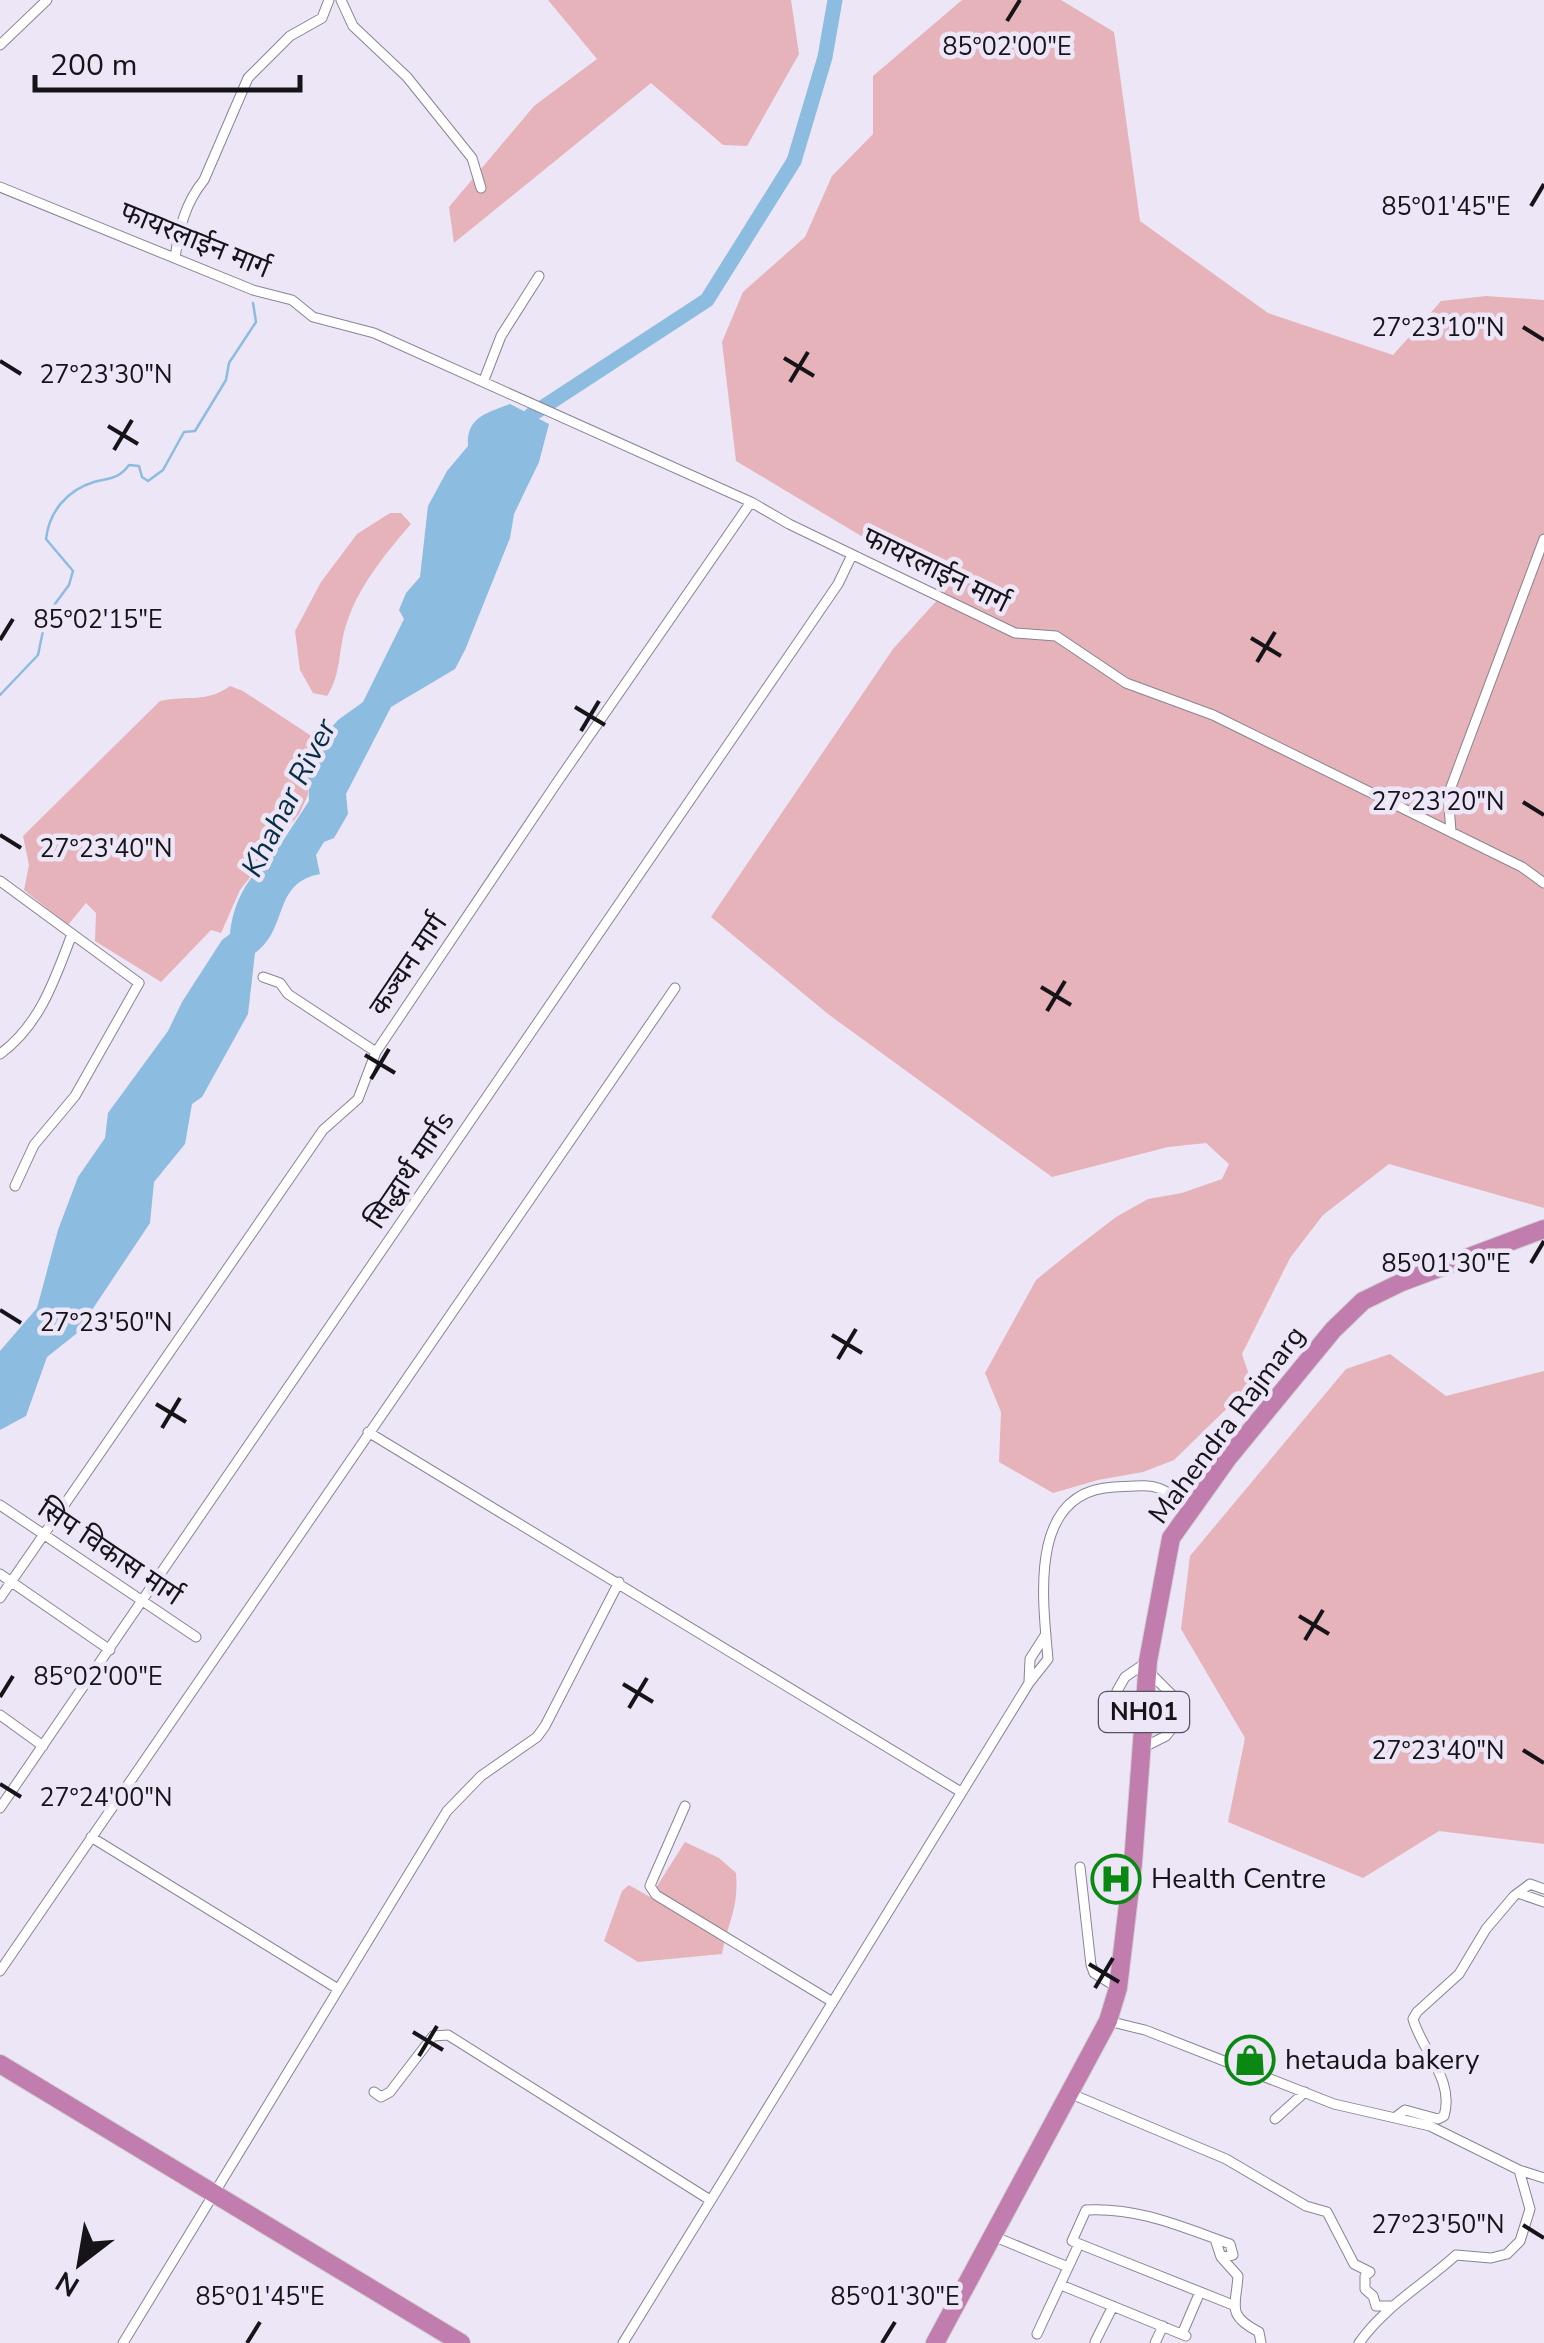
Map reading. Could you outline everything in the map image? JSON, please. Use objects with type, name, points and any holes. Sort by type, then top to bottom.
[{"type":"highway","name":"Mahendra Rajmarg","points":[[936,2343],[1108,2021],[1118,1988],[1133,1862],[1148,1666],[1171,1538],[1228,1458],[1310,1358],[1363,1301],[1402,1282],[1544,1229]]},
{"type":"highway","points":[[0,2064],[461,2343]]},
{"type":"street","points":[[0,45],[48,0]]},
{"type":"street","points":[[175,258],[180,224],[194,191],[204,180],[248,78],[290,36],[322,18],[329,0]]},
{"type":"street","points":[[340,0],[353,26],[407,77],[472,158],[481,188]]},
{"type":"street","name":"फायरलाईन मार्ग","points":[[0,187],[253,290],[292,300],[313,316],[374,333],[484,380],[751,502],[1015,633],[1056,636],[1126,683],[1213,715],[1522,867],[1544,883]]},
{"type":"street","points":[[484,380],[501,336],[539,276]]},
{"type":"street","name":"कञ्चन मार्ग","points":[[0,1598],[323,1130],[358,1098],[376,1052],[751,502]]},
{"type":"street","points":[[1451,831],[1448,794],[1544,539]]},
{"type":"street","name":"सिद्धार्थ मार्गs","points":[[0,1808],[838,584],[852,555]]},
{"type":"street","points":[[0,881],[139,984],[75,1096],[34,1145],[15,1186]]},
{"type":"street","points":[[0,1054],[19,1040],[53,986],[72,934]]},
{"type":"street","points":[[264,976],[280,983],[288,994],[376,1052]]},
{"type":"street","points":[[0,1971],[675,988]]},
{"type":"street","points":[[368,1432],[961,1792]]},
{"type":"street","points":[[623,2343],[830,2001],[1029,1683],[1048,1659],[1043,1559],[1059,1518],[1072,1504],[1106,1487],[1156,1484],[1191,1510]]},
{"type":"street","name":"सिप विकास मार्ग","points":[[0,1505],[196,1636]]},
{"type":"street","points":[[0,1574],[110,1650]]},
{"type":"street","points":[[123,2343],[447,1811],[481,1776],[537,1737],[546,1726],[619,1582]]},
{"type":"street","points":[[1029,1683],[1030,1658],[1046,1634]]},
{"type":"street","points":[[1142,1748],[1166,1736],[1183,1714],[1178,1701],[1148,1666],[1125,1677],[1118,1691],[1122,1703],[1143,1726]]},
{"type":"street","points":[[0,1715],[43,1746]]},
{"type":"street","points":[[685,1806],[650,1886],[656,1895],[830,2001]]},
{"type":"street","points":[[91,1837],[338,1989]]},
{"type":"street","points":[[1080,1867],[1091,1965],[1094,1973],[1118,1988]]},
{"type":"street","points":[[1397,2116],[1405,2110],[1444,2116],[1446,2092],[1413,2019],[1460,1974],[1486,1929],[1518,1893],[1530,1884],[1544,1889]]},
{"type":"street","points":[[1518,1893],[1544,1902]]},
{"type":"street","points":[[1108,2021],[1146,2030],[1334,2104],[1430,2126],[1518,2170],[1544,2178]]},
{"type":"street","points":[[374,2092],[381,2096],[390,2092],[433,2036],[448,2036],[710,2200]]},
{"type":"street","points":[[1274,2119],[1305,2092]]},
{"type":"street","points":[[1070,2093],[1226,2159],[1306,2206],[1327,2212],[1354,2264],[1370,2272],[1365,2276],[1365,2288],[1376,2306],[1392,2306]]},
{"type":"street","points":[[1359,2343],[1392,2306],[1427,2282],[1456,2255],[1491,2258],[1507,2254],[1520,2241],[1530,2209],[1518,2170]]},
{"type":"street","points":[[1233,2304],[1072,2241],[1086,2210],[1115,2208],[1150,2216],[1230,2244],[1233,2255],[1221,2258],[1238,2276],[1233,2304],[1242,2322],[1259,2332],[1261,2343]]},
{"type":"street","points":[[993,2236],[1068,2268]]},
{"type":"street","points":[[1038,2334],[1079,2244]]},
{"type":"street","points":[[1060,2284],[1184,2335],[1200,2292]]},
{"type":"street","points":[[1095,2342],[1113,2306]]},
{"type":"street","points":[[1155,2343],[1163,2326]]},
{"type":"shaded area","points":[[548,0],[791,0],[799,54],[747,146],[723,145],[651,83],[454,243],[449,207],[534,106],[597,59]]},
{"type":"shaded area","points":[[962,0],[1061,0],[1114,32],[1140,221],[1268,313],[1393,355],[1441,301],[1486,296],[1544,300],[1544,1208],[1389,1164],[1323,1215],[1290,1258],[1242,1354],[1252,1384],[1174,1460],[1143,1472],[1053,1493],[999,1462],[1001,1412],[985,1373],[1036,1280],[1116,1217],[1148,1199],[1182,1193],[1222,1179],[1229,1164],[1206,1143],[1168,1147],[1052,1177],[828,1014],[711,917],[893,649],[948,588],[736,461],[722,342],[743,292],[805,237],[832,176],[873,134],[873,76]]},
{"type":"shaded area","points":[[390,513],[401,513],[411,524],[359,595],[344,631],[335,679],[327,696],[313,693],[300,670],[295,631],[321,582],[357,534]]},
{"type":"shaded area","points":[[230,686],[319,741],[308,765],[308,795],[299,814],[240,890],[221,933],[211,930],[161,982],[95,941],[96,913],[86,903],[68,925],[24,890],[29,865],[23,836],[160,701],[205,697]]},
{"type":"shaded area","points":[[1390,1354],[1446,1396],[1544,1371],[1544,1844],[1439,1831],[1363,1878],[1228,1822],[1245,1738],[1181,1629],[1190,1556],[1346,1369]]},
{"type":"shaded area","points":[[685,1842],[719,1858],[736,1873],[734,1905],[722,1954],[638,1962],[604,1941],[622,1891],[629,1885],[650,1897]]},
{"type":"water","points":[[510,404],[549,424],[539,462],[514,514],[510,538],[465,650],[455,669],[391,707],[346,794],[348,814],[334,838],[324,842],[316,855],[320,874],[294,887],[273,932],[255,953],[248,1014],[202,1097],[192,1104],[185,1144],[154,1182],[150,1223],[76,1334],[47,1357],[26,1416],[0,1430],[0,1351],[37,1308],[58,1230],[78,1177],[105,1138],[108,1113],[168,1031],[182,1002],[222,940],[230,934],[237,903],[248,883],[271,859],[309,801],[308,772],[321,739],[338,720],[363,702],[404,619],[399,610],[406,593],[420,577],[428,506],[447,471],[468,446],[470,428],[493,410]]},
{"type":"waterway","name":"Khahar River","points":[[520,432],[531,415],[707,300],[794,161],[825,57],[835,0]]},
{"type":"waterway","points":[[0,695],[38,655],[46,616],[69,585],[73,571],[46,539],[55,511],[76,490],[117,475],[129,465],[139,466],[142,477],[148,481],[163,470],[184,432],[195,431],[226,380],[229,363],[256,322],[253,303]]},
{"type":"place","name":"Health Centre","points":[[1116,1879]]},
{"type":"place","name":"hetauda bakery","points":[[1250,2060]]}]
